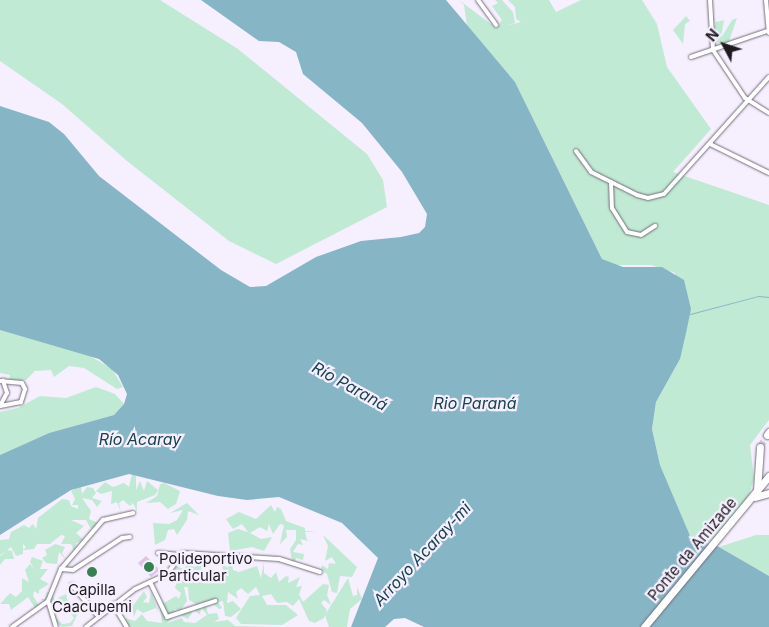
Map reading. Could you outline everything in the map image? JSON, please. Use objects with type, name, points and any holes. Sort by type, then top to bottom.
[{"type":"highway","points":[[755,497],[761,478],[760,447]]},
{"type":"highway","name":"Ponte da Amizade","points":[[644,627],[755,497],[769,476]]},
{"type":"highway","points":[[755,497],[767,492]]},
{"type":"street","points":[[478,0],[496,25]]},
{"type":"street","points":[[710,0],[713,50],[749,101],[769,113]]},
{"type":"street","points":[[691,57],[768,32],[766,0]]},
{"type":"street","points":[[576,151],[591,172],[611,182],[648,198],[664,194],[687,171],[769,78]]},
{"type":"street","points":[[710,144],[769,173]]},
{"type":"street","points":[[611,182],[612,208],[628,232],[641,234],[655,226]]},
{"type":"street","points":[[0,406],[21,402],[25,389],[22,383],[1,381]]},
{"type":"street","points":[[0,406],[7,393],[1,381]]},
{"type":"street","points":[[12,627],[48,601],[61,569],[103,520],[133,513]]},
{"type":"street","points":[[61,569],[73,570],[122,538],[130,538]]},
{"type":"street","points":[[158,553],[279,559],[320,572]]},
{"type":"street","points":[[86,627],[113,604],[167,574],[180,555]]},
{"type":"street","points":[[150,582],[167,617],[215,601]]},
{"type":"street","points":[[72,585],[98,616]]},
{"type":"street","points":[[48,601],[56,627]]},
{"type":"street","points":[[113,604],[127,627]]},
{"type":"green space","points":[[0,0],[160,0],[238,49],[367,154],[383,180],[387,207],[276,264],[229,241],[127,161],[62,104],[0,61]]},
{"type":"green space","points":[[459,0],[496,28],[502,20],[492,6],[498,3],[495,0],[502,0],[513,12],[515,23],[506,26],[521,22],[516,19],[515,7],[508,0],[549,0],[556,12],[581,0],[642,0],[657,24],[667,67],[711,129],[673,172],[769,205],[769,420],[750,445],[754,478],[749,496],[709,544],[691,538],[660,465],[652,429],[656,402],[680,359],[675,273],[651,265],[612,265],[602,259],[515,82],[467,26],[464,5]]},
{"type":"green space","points":[[686,16],[690,21],[685,24],[683,44],[673,30]]},
{"type":"green space","points":[[737,18],[728,44],[712,42],[716,22],[724,20],[721,38],[732,20]]},
{"type":"green space","points":[[0,330],[85,353],[112,369],[123,387],[117,389],[84,368],[69,366],[54,377],[51,370],[35,371],[26,380],[9,382],[10,375],[0,373]]},
{"type":"green space","points":[[96,387],[115,394],[124,404],[114,415],[49,433],[0,455],[0,412],[18,408],[40,396],[66,398]]},
{"type":"green space","points":[[132,474],[136,476],[136,490],[140,481],[144,491],[147,481],[158,490],[155,495],[137,502],[137,511],[133,503],[130,506],[123,500],[119,503],[121,512],[117,502],[111,504],[112,491],[101,494],[96,491],[105,482],[113,487],[124,483],[129,487]]},
{"type":"green space","points":[[164,483],[180,491],[176,504],[168,509],[160,502],[146,503],[157,496],[160,484]]},
{"type":"green space","points":[[81,486],[82,494],[87,487],[93,488],[96,493],[92,498],[102,501],[97,507],[92,500],[82,498],[91,511],[89,519],[98,523],[91,529],[86,520],[71,520],[84,526],[76,533],[84,540],[76,543],[75,553],[71,544],[61,544],[65,536],[61,535],[50,544],[37,544],[34,549],[23,550],[23,554],[16,556],[11,547],[7,550],[12,551],[14,559],[5,559],[0,565],[0,556],[7,551],[0,555],[0,540],[9,539],[11,532],[24,525],[29,528],[33,524],[36,529],[38,518],[62,499],[69,500],[71,506],[78,509],[78,505],[72,505],[75,499],[71,491]]},
{"type":"green space","points":[[187,503],[199,515],[188,511],[187,520],[177,535],[174,529],[168,530],[165,540],[155,545],[153,523],[169,524],[177,520],[183,510],[170,513]]},
{"type":"green space","points":[[271,505],[275,512],[277,507],[281,509],[286,521],[305,528],[305,531],[316,531],[305,532],[307,540],[313,542],[300,539],[303,545],[298,544],[293,552],[304,554],[303,560],[296,558],[295,563],[292,561],[290,549],[296,540],[296,530],[286,530],[287,537],[280,544],[284,525],[280,524],[273,534],[269,524],[267,531],[260,527],[250,533],[261,539],[272,537],[264,551],[252,547],[230,551],[228,533],[238,529],[248,532],[242,524],[233,529],[226,519],[239,512],[256,519]]},
{"type":"green space","points":[[323,535],[357,567],[352,577],[340,576],[337,593],[332,592],[327,574],[321,570],[322,565],[328,569],[329,563],[336,564],[332,557],[325,561],[328,546]]},
{"type":"green space","points":[[756,535],[769,535],[769,576],[719,547]]},
{"type":"green space","points":[[55,544],[65,547],[62,553],[66,560],[59,552],[57,564],[46,563],[42,558],[47,555],[45,550]]},
{"type":"green space","points":[[230,556],[239,557],[231,559],[233,570],[239,572],[257,566],[261,578],[264,562],[264,573],[271,578],[276,572],[279,582],[286,576],[289,577],[288,583],[300,577],[296,587],[302,586],[299,594],[303,602],[323,584],[329,585],[327,595],[331,605],[324,600],[321,603],[327,610],[324,618],[315,623],[309,621],[299,599],[293,606],[287,602],[277,603],[271,594],[262,596],[267,605],[286,605],[298,615],[282,625],[241,624],[236,618],[250,596],[260,595],[256,587],[248,594],[241,588],[236,592],[238,599],[228,592],[227,603],[233,601],[241,609],[231,617],[225,616],[223,601],[218,602],[222,608],[219,609],[212,603],[206,605],[208,614],[217,613],[219,619],[214,622],[228,620],[235,626],[271,627],[127,627],[125,618],[135,621],[142,614],[147,621],[162,623],[158,596],[164,603],[176,596],[179,599],[181,593],[175,588],[177,581],[189,581],[194,570],[193,567],[187,574],[180,575],[178,571],[171,575],[181,558],[178,567],[184,569],[191,560],[194,567],[201,565],[202,574],[196,574],[201,581],[203,574],[209,575],[210,583],[211,574],[223,573],[222,563],[228,568]],"holes":[[[184,587],[188,587],[189,600],[198,605],[194,610],[200,615],[201,607],[207,615],[195,623],[184,622],[182,618],[167,623],[175,616],[180,615],[188,619],[192,613],[189,607],[176,613],[174,609],[180,611],[187,601]]]},
{"type":"green space","points":[[32,557],[43,561],[40,569],[48,569],[40,579],[49,584],[39,590],[39,594],[34,591],[33,596],[39,605],[35,608],[28,597],[11,610],[9,604],[0,604],[10,593],[16,597],[22,591],[22,578],[29,582],[25,570],[30,564],[35,570],[30,562]]},
{"type":"green space","points":[[348,578],[353,596],[357,595],[357,587],[362,599],[350,609],[347,627],[329,627],[325,615]]},
{"type":"green space","points":[[144,591],[147,597],[143,602],[149,603],[151,592],[159,613],[156,608],[143,613],[137,609],[134,617],[132,607]]},
{"type":"green space","points":[[47,592],[53,595],[57,609],[54,615],[62,624],[70,623],[74,618],[70,613],[63,615],[70,610],[80,608],[72,626],[62,627],[51,619],[50,601],[45,603],[41,599],[45,599]]},
{"type":"green space","points":[[66,594],[70,610],[58,598]]},
{"type":"water","name":"Rio Paraná","points":[[201,0],[446,0],[515,82],[602,259],[623,267],[662,267],[684,280],[691,309],[686,333],[680,359],[656,402],[652,429],[660,465],[691,538],[719,547],[769,576],[769,627],[424,627],[405,618],[394,619],[385,627],[351,627],[378,558],[342,523],[279,497],[247,500],[218,496],[129,474],[71,490],[0,535],[0,455],[49,433],[114,415],[124,404],[127,394],[118,375],[99,359],[0,330],[0,106],[49,122],[64,134],[99,176],[221,270],[250,287],[266,286],[316,257],[361,241],[401,237],[419,233],[425,227],[427,214],[402,172],[362,123],[303,74],[296,52],[279,42],[259,41]]},
{"type":"building","name":"Polideportivo Particular","points":[[146,556],[160,570],[151,577],[138,563]]},
{"type":"waterway","points":[[690,314],[758,296],[769,297]]},
{"type":"tunnel","points":[[760,447],[767,435]]},
{"type":"place","name":"Polideportivo Particular","points":[[149,567]]},
{"type":"place","name":"Capilla Caacupemi","points":[[92,572]]},
{"type":"water label","name":"Río Paraná","points":[[350,386]]},
{"type":"water label","name":"Río Acaray","points":[[140,439]]},
{"type":"water label","name":"Arroyo Acaray-mi","points":[[422,554]]}]
